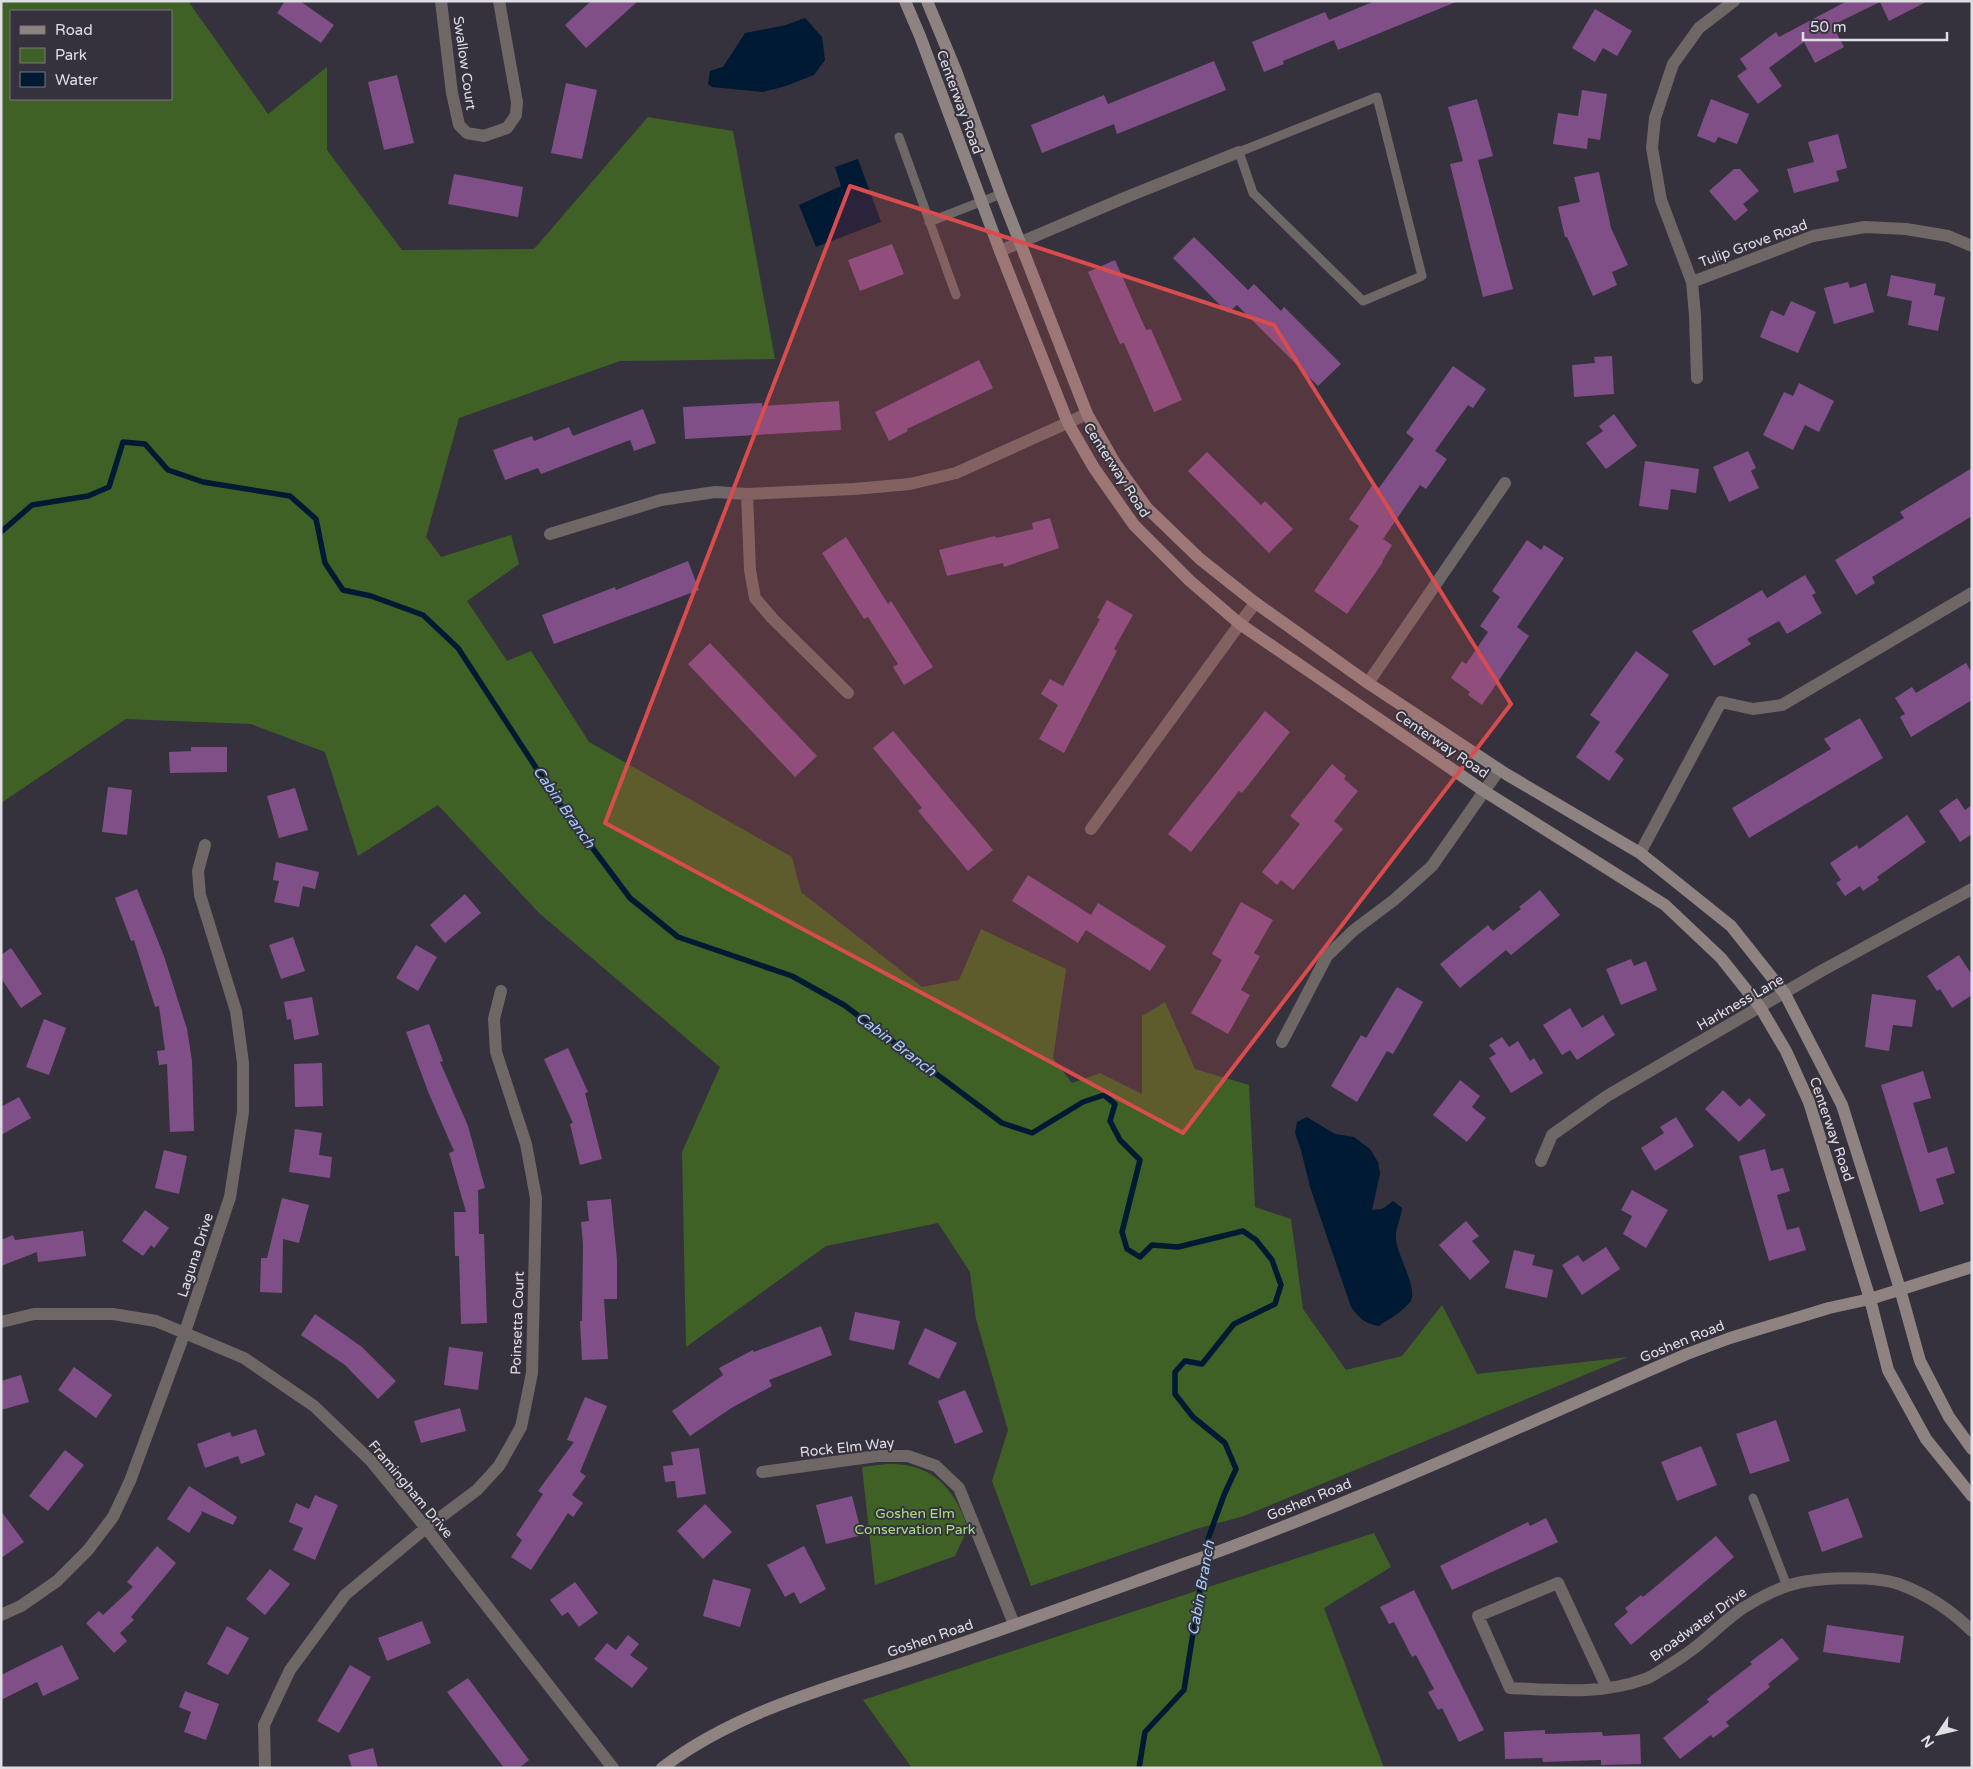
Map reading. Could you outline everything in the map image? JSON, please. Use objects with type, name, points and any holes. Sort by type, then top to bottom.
[{"type":"street","name":"Swallow Court","points":[[441,1],[452,93],[459,124],[467,133],[484,136],[508,128],[516,115],[517,102],[499,1]]},
{"type":"street","name":"Centerway Road","points":[[905,1],[1068,423],[1094,468],[1134,525],[1190,581],[1240,624],[1484,791],[1665,905],[1721,958],[1760,1007],[1786,1050],[1810,1102],[1870,1299],[1888,1370],[1926,1439],[1972,1496]]},
{"type":"street","name":"Centerway Road","points":[[927,1],[956,71],[1001,194],[1087,414],[1115,463],[1147,508],[1200,558],[1255,603],[1368,683],[1499,770],[1640,853],[1731,926],[1785,994],[1842,1104],[1900,1289],[1920,1361],[1949,1417],[1972,1449]]},
{"type":"street","points":[[1697,378],[1696,315],[1692,282],[1661,200],[1652,148],[1655,118],[1673,64],[1699,28],[1734,1]]},
{"type":"street","points":[[1000,251],[1239,152]]},
{"type":"street","name":"Tulip Grove Road","points":[[1692,282],[1813,236],[1865,227],[1906,229],[1948,236],[1972,246]]},
{"type":"street","points":[[550,534],[661,500],[715,492],[747,494],[854,489],[910,484],[956,473],[1087,414]]},
{"type":"street","points":[[1368,683],[1505,482]]},
{"type":"street","points":[[747,494],[750,570],[755,598],[772,618],[848,692]]},
{"type":"street","points":[[1640,853],[1721,702],[1753,709],[1782,705],[1972,593]]},
{"type":"street","points":[[1091,829],[1255,603]]},
{"type":"street","points":[[1282,1042],[1327,956],[1354,930],[1394,900],[1432,866],[1499,770]]},
{"type":"street","name":"Laguna Drive","points":[[1,1615],[21,1606],[57,1581],[88,1550],[113,1517],[130,1481],[185,1332],[230,1197],[243,1112],[243,1063],[236,1011],[200,895],[198,871],[205,845]]},
{"type":"street","name":"Harkness Lane","points":[[1541,1161],[1552,1135],[1607,1096],[1785,994],[1823,970],[1972,889]]},
{"type":"street","name":"Poinsetta Court","points":[[265,1768],[264,1725],[290,1670],[345,1595],[426,1528],[477,1490],[499,1466],[521,1427],[532,1373],[536,1198],[526,1144],[496,1052],[494,1019],[501,991]]},
{"type":"street","name":"Goshen Road","points":[[662,1768],[722,1729],[756,1714],[1182,1565],[1394,1481],[1687,1354],[1730,1338],[1829,1308],[1870,1299],[1972,1267]]},
{"type":"street","name":"Framingham Drive","points":[[1,1322],[34,1314],[113,1314],[156,1320],[244,1358],[314,1406],[371,1461],[426,1528],[613,1768]]},
{"type":"street","name":"Rock Elm Way","points":[[762,1472],[877,1456],[908,1456],[936,1466],[959,1488],[1014,1624]]},
{"type":"street","name":"Broadwater Drive","points":[[1607,1688],[1558,1583],[1478,1616],[1510,1688],[1578,1691],[1607,1688],[1646,1679],[1691,1651],[1741,1609],[1788,1586],[1845,1578],[1873,1579],[1898,1584],[1927,1598],[1959,1618],[1972,1631]]},
{"type":"lane","points":[[1377,97],[1422,276],[1363,301],[1254,192],[1239,152],[1377,97]]},
{"type":"lane","points":[[899,137],[956,295]]},
{"type":"lane","points":[[929,222],[982,203],[1001,194]]},
{"type":"lane","points":[[1753,1498],[1788,1586]]},
{"type":"highlighted area","points":[[850,186],[1274,325],[1511,704],[1183,1133],[605,823]]},
{"type":"green space","points":[[1,1],[188,1],[268,114],[327,67],[327,150],[402,250],[534,249],[648,117],[733,131],[775,359],[620,361],[459,418],[426,537],[441,557],[511,535],[519,564],[467,601],[507,661],[531,651],[589,742],[792,857],[801,892],[922,987],[959,980],[981,929],[1066,969],[1053,1058],[1072,1083],[1100,1073],[1142,1094],[1142,1016],[1165,1002],[1195,1069],[1249,1085],[1255,1207],[1291,1219],[1303,1309],[1346,1370],[1402,1356],[1442,1305],[1477,1374],[1628,1357],[1244,1516],[1196,1529],[1031,1586],[992,1481],[1008,1430],[976,1319],[970,1272],[938,1223],[826,1246],[686,1347],[682,1152],[720,1067],[539,913],[438,805],[358,856],[325,752],[251,724],[126,719],[1,803]]},
{"type":"green space","name":"Goshen Elm Conservation Park","points":[[887,1464],[917,1468],[929,1473],[948,1490],[956,1501],[968,1528],[955,1556],[875,1585],[862,1467]]},
{"type":"green space","points":[[1374,1533],[1391,1567],[1324,1608],[1384,1768],[912,1768],[863,1700]]},
{"type":"water","points":[[805,18],[822,37],[825,60],[814,75],[786,86],[763,92],[712,87],[708,84],[710,71],[723,67],[745,33],[786,25]]},
{"type":"water","points":[[858,159],[881,222],[816,247],[799,205],[841,186],[835,167]]},
{"type":"water","points":[[1307,1117],[1335,1134],[1354,1137],[1370,1149],[1378,1162],[1380,1174],[1372,1210],[1382,1209],[1393,1201],[1402,1208],[1396,1239],[1410,1281],[1412,1297],[1403,1309],[1379,1326],[1363,1320],[1351,1307],[1310,1187],[1295,1133],[1297,1122]]},
{"type":"building","points":[[285,1],[300,1],[334,25],[321,43],[277,13]]},
{"type":"building","points":[[591,1],[638,1],[586,48],[565,25]]},
{"type":"building","points":[[1375,1],[1456,2],[1338,50],[1334,40],[1283,61],[1284,64],[1264,72],[1252,42],[1325,12],[1329,20]]},
{"type":"building","points":[[1847,1],[1928,1],[1889,21],[1880,2],[1837,23],[1838,26],[1834,28],[1844,47],[1815,63],[1804,42],[1769,68],[1782,86],[1758,104],[1737,76],[1747,69],[1740,59],[1776,32],[1779,37]]},
{"type":"building","points":[[1595,9],[1632,31],[1617,56],[1603,48],[1595,62],[1572,48]]},
{"type":"building","points":[[1214,61],[1226,90],[1117,134],[1114,124],[1042,153],[1031,125],[1104,95],[1108,104]]},
{"type":"building","points":[[397,75],[414,143],[384,150],[368,82]]},
{"type":"building","points":[[566,83],[597,90],[582,159],[551,153]]},
{"type":"building","points":[[1582,90],[1607,94],[1600,140],[1588,138],[1587,149],[1553,144],[1558,113],[1578,116]]},
{"type":"building","points":[[1477,99],[1493,156],[1478,160],[1513,289],[1483,297],[1450,164],[1463,161],[1448,107]]},
{"type":"building","points":[[1711,99],[1749,114],[1737,144],[1718,137],[1715,143],[1697,136]]},
{"type":"building","points":[[1838,134],[1847,168],[1836,171],[1839,181],[1794,193],[1787,169],[1814,162],[1808,142]]},
{"type":"building","points":[[1734,169],[1740,169],[1759,191],[1743,204],[1748,210],[1735,221],[1709,191]]},
{"type":"building","points":[[1599,172],[1611,228],[1628,265],[1612,272],[1617,285],[1593,296],[1567,237],[1565,237],[1558,207],[1580,202],[1574,177]]},
{"type":"building","points":[[454,174],[523,187],[518,217],[448,204]]},
{"type":"building","points":[[1194,237],[1248,290],[1254,284],[1281,311],[1284,307],[1341,364],[1318,386],[1237,305],[1228,313],[1173,258]]},
{"type":"building","points":[[892,244],[904,274],[860,291],[848,260]]},
{"type":"building","points":[[1115,260],[1146,330],[1151,329],[1182,400],[1154,412],[1124,343],[1120,344],[1088,272]]},
{"type":"building","points":[[1891,275],[1936,284],[1934,295],[1945,297],[1938,331],[1908,325],[1912,301],[1887,296]]},
{"type":"building","points":[[1848,282],[1850,288],[1866,283],[1874,312],[1834,324],[1824,288]]},
{"type":"building","points":[[1791,301],[1816,312],[1798,353],[1760,337],[1771,310],[1784,316]]},
{"type":"building","points":[[1612,356],[1614,394],[1574,397],[1572,365],[1595,363],[1594,357]]},
{"type":"building","points":[[979,360],[993,388],[907,429],[908,431],[889,441],[875,412]]},
{"type":"building","points":[[1453,366],[1486,389],[1473,408],[1468,405],[1435,451],[1447,459],[1426,489],[1420,485],[1383,539],[1392,545],[1383,562],[1347,614],[1314,591],[1359,526],[1349,519],[1373,484],[1379,488],[1414,439],[1406,433]]},
{"type":"building","points":[[1799,383],[1834,401],[1819,432],[1805,425],[1793,450],[1763,435],[1784,392],[1793,396]]},
{"type":"building","points":[[839,401],[841,430],[685,439],[683,407],[762,403],[762,406]]},
{"type":"building","points":[[643,409],[656,443],[634,451],[630,440],[541,474],[538,468],[505,480],[493,450],[532,436],[534,441],[569,427],[573,436]]},
{"type":"building","points":[[1614,414],[1637,446],[1606,469],[1586,443],[1603,431],[1599,426]]},
{"type":"building","points":[[1748,451],[1756,468],[1751,471],[1759,488],[1729,502],[1713,467]]},
{"type":"building","points":[[1207,452],[1261,505],[1265,501],[1293,529],[1269,553],[1188,471]]},
{"type":"building","points":[[1645,461],[1699,469],[1696,493],[1671,489],[1668,510],[1639,506]]},
{"type":"building","points":[[1972,468],[1972,516],[1872,577],[1875,583],[1856,595],[1835,560],[1904,518],[1900,512]]},
{"type":"building","points":[[1050,518],[1059,548],[1004,567],[1003,563],[947,576],[939,550],[1033,529],[1032,523]]},
{"type":"building","points":[[846,537],[888,604],[891,601],[933,667],[904,685],[893,667],[898,664],[868,617],[864,619],[822,553]]},
{"type":"building","points":[[1527,540],[1541,550],[1544,545],[1564,558],[1517,627],[1529,636],[1482,705],[1468,695],[1470,692],[1451,678],[1462,661],[1466,664],[1488,632],[1480,626],[1500,597],[1492,591]]},
{"type":"building","points":[[688,561],[699,590],[554,644],[542,615],[615,587],[616,590]]},
{"type":"building","points":[[1805,575],[1816,593],[1812,595],[1822,613],[1787,634],[1779,621],[1747,639],[1751,644],[1714,666],[1692,631],[1762,590],[1767,598]]},
{"type":"building","points":[[1107,600],[1133,615],[1114,649],[1117,651],[1064,753],[1039,739],[1058,705],[1041,694],[1050,679],[1063,686],[1100,619],[1097,618]]},
{"type":"building","points":[[710,643],[817,756],[795,777],[688,664]]},
{"type":"building","points":[[1636,651],[1669,675],[1615,752],[1624,759],[1609,781],[1576,757],[1600,722],[1590,715]]},
{"type":"building","points":[[1966,663],[1972,673],[1972,700],[1911,737],[1900,717],[1905,714],[1895,698],[1912,687],[1916,693]]},
{"type":"building","points":[[1265,711],[1290,732],[1242,793],[1239,791],[1191,852],[1168,834]]},
{"type":"building","points":[[1860,718],[1883,758],[1749,838],[1732,808],[1831,749],[1824,739]]},
{"type":"building","points":[[893,731],[993,850],[968,871],[918,811],[922,808],[873,748]]},
{"type":"building","points":[[191,747],[227,747],[227,772],[170,773],[169,752],[191,751]]},
{"type":"building","points":[[1332,764],[1346,776],[1344,779],[1358,791],[1334,821],[1343,829],[1293,890],[1281,880],[1277,885],[1262,872],[1300,824],[1290,816]]},
{"type":"building","points":[[108,787],[132,790],[127,835],[102,832]]},
{"type":"building","points":[[295,788],[308,830],[279,838],[267,796]]},
{"type":"building","points":[[1957,798],[1965,810],[1972,805],[1972,834],[1960,842],[1939,811]]},
{"type":"building","points":[[1907,815],[1926,842],[1877,877],[1879,880],[1863,891],[1860,886],[1845,896],[1836,883],[1841,880],[1830,863],[1857,845],[1859,849]]},
{"type":"building","points":[[276,862],[319,872],[315,889],[303,886],[299,907],[274,902],[279,881],[273,880]]},
{"type":"building","points":[[1028,875],[1091,915],[1098,903],[1166,946],[1150,971],[1086,930],[1078,943],[1012,901]]},
{"type":"building","points":[[137,889],[164,956],[187,1029],[192,1061],[194,1131],[170,1132],[167,1064],[159,1065],[157,1051],[165,1050],[159,1006],[155,1007],[134,940],[131,941],[115,898]]},
{"type":"building","points":[[1540,890],[1560,915],[1511,955],[1506,950],[1460,988],[1440,964],[1488,925],[1493,931],[1521,909],[1519,907]]},
{"type":"building","points":[[465,894],[481,913],[445,943],[430,925]]},
{"type":"building","points":[[1241,902],[1273,920],[1254,953],[1260,956],[1241,990],[1250,995],[1228,1034],[1191,1013],[1222,960],[1212,954]]},
{"type":"building","points":[[293,937],[305,971],[281,979],[269,945]]},
{"type":"building","points":[[416,945],[437,957],[418,991],[396,978]]},
{"type":"building","points":[[11,948],[42,994],[21,1008],[1,978],[1,955]]},
{"type":"building","points":[[1959,955],[1972,975],[1972,995],[1952,1008],[1940,989],[1937,991],[1927,976]]},
{"type":"building","points":[[1631,959],[1634,966],[1646,961],[1657,990],[1621,1005],[1606,969]]},
{"type":"building","points":[[1397,987],[1423,1002],[1393,1054],[1387,1051],[1357,1102],[1331,1086],[1361,1035],[1366,1038]]},
{"type":"building","points":[[1872,994],[1916,1000],[1912,1027],[1893,1025],[1889,1051],[1865,1047]]},
{"type":"building","points":[[312,997],[319,1035],[294,1040],[291,1019],[287,1020],[284,1002]]},
{"type":"building","points":[[1570,1008],[1582,1028],[1603,1015],[1615,1035],[1577,1060],[1570,1050],[1562,1055],[1543,1025]]},
{"type":"building","points":[[44,1019],[66,1028],[49,1075],[26,1067]]},
{"type":"building","points":[[429,1024],[443,1061],[440,1062],[468,1126],[485,1188],[478,1190],[479,1234],[484,1234],[487,1323],[461,1324],[459,1256],[455,1256],[454,1212],[466,1212],[449,1153],[454,1151],[429,1094],[406,1032]]},
{"type":"building","points":[[1502,1037],[1509,1047],[1518,1041],[1530,1061],[1534,1058],[1543,1073],[1511,1093],[1489,1058],[1496,1054],[1489,1045]]},
{"type":"building","points":[[568,1048],[588,1092],[585,1093],[602,1159],[580,1165],[570,1124],[573,1123],[544,1059]]},
{"type":"building","points":[[322,1063],[323,1106],[295,1107],[294,1064]]},
{"type":"building","points":[[1923,1071],[1931,1098],[1913,1103],[1928,1153],[1947,1147],[1955,1173],[1936,1179],[1944,1204],[1920,1212],[1881,1085]]},
{"type":"building","points":[[1460,1080],[1480,1096],[1472,1107],[1486,1118],[1467,1142],[1433,1115]]},
{"type":"building","points":[[1723,1090],[1740,1107],[1749,1098],[1766,1115],[1739,1142],[1705,1109]]},
{"type":"building","points":[[19,1097],[31,1118],[1,1135],[1,1107]]},
{"type":"building","points":[[1676,1117],[1694,1146],[1655,1171],[1641,1148],[1664,1133],[1660,1127]]},
{"type":"building","points":[[295,1129],[322,1133],[319,1155],[332,1157],[330,1178],[289,1172]]},
{"type":"building","points":[[1765,1149],[1771,1171],[1783,1168],[1790,1191],[1777,1195],[1787,1230],[1799,1227],[1806,1250],[1769,1261],[1739,1156]]},
{"type":"building","points":[[164,1150],[187,1156],[179,1194],[155,1188]]},
{"type":"building","points":[[1632,1190],[1668,1210],[1646,1248],[1623,1234],[1632,1216],[1621,1210]]},
{"type":"building","points":[[282,1198],[309,1205],[299,1243],[283,1239],[282,1293],[260,1292],[261,1258],[267,1258]]},
{"type":"building","points":[[611,1199],[617,1260],[617,1299],[604,1299],[608,1359],[582,1360],[580,1321],[582,1321],[583,1245],[581,1222],[589,1221],[587,1201]]},
{"type":"building","points":[[145,1210],[169,1228],[154,1248],[151,1245],[143,1256],[122,1241]]},
{"type":"building","points":[[1466,1221],[1479,1236],[1472,1241],[1490,1262],[1470,1280],[1439,1245]]},
{"type":"building","points":[[83,1231],[86,1256],[38,1262],[37,1252],[1,1266],[1,1240],[13,1235],[15,1240]]},
{"type":"building","points":[[1606,1247],[1620,1269],[1582,1295],[1562,1265],[1578,1255],[1583,1262]]},
{"type":"building","points":[[1514,1250],[1535,1255],[1532,1265],[1553,1270],[1547,1298],[1505,1288]]},
{"type":"building","points":[[855,1312],[900,1321],[894,1350],[849,1340]]},
{"type":"building","points":[[315,1314],[362,1347],[396,1381],[378,1399],[345,1365],[301,1335]]},
{"type":"building","points":[[821,1326],[832,1355],[769,1380],[772,1386],[733,1407],[690,1436],[672,1411],[723,1375],[719,1368],[753,1350],[754,1352]]},
{"type":"building","points":[[925,1328],[957,1343],[939,1379],[908,1364]]},
{"type":"building","points":[[449,1347],[483,1352],[478,1390],[444,1385]]},
{"type":"building","points":[[74,1367],[112,1395],[96,1418],[58,1390]]},
{"type":"building","points":[[21,1375],[29,1402],[1,1410],[1,1381]]},
{"type":"building","points":[[965,1390],[983,1432],[955,1444],[938,1401]]},
{"type":"building","points":[[585,1397],[607,1406],[580,1472],[586,1476],[572,1495],[583,1503],[573,1517],[568,1513],[531,1570],[511,1557],[522,1540],[516,1535],[543,1494],[538,1491],[574,1442],[567,1440]]},
{"type":"building","points":[[460,1408],[466,1431],[421,1443],[414,1421]]},
{"type":"building","points":[[1776,1420],[1790,1461],[1750,1474],[1736,1434]]},
{"type":"building","points":[[256,1429],[265,1455],[241,1464],[238,1456],[205,1468],[197,1444],[230,1432],[232,1437]]},
{"type":"building","points":[[1701,1446],[1717,1485],[1677,1501],[1661,1462]]},
{"type":"building","points":[[699,1448],[706,1494],[677,1498],[675,1481],[665,1482],[663,1466],[673,1465],[671,1452]]},
{"type":"building","points":[[65,1450],[84,1465],[48,1511],[29,1496]]},
{"type":"building","points":[[189,1486],[237,1517],[233,1525],[201,1511],[202,1513],[189,1533],[167,1519]]},
{"type":"building","points":[[315,1495],[338,1505],[315,1560],[293,1550],[303,1528],[289,1522],[296,1503],[309,1509]]},
{"type":"building","points":[[852,1496],[862,1535],[826,1544],[816,1505]]},
{"type":"building","points":[[1848,1498],[1863,1537],[1822,1552],[1808,1512]]},
{"type":"building","points":[[705,1504],[732,1532],[703,1559],[677,1531]]},
{"type":"building","points":[[1,1511],[24,1542],[1,1558]]},
{"type":"building","points":[[1546,1518],[1558,1542],[1452,1590],[1440,1566],[1528,1522],[1530,1526]]},
{"type":"building","points":[[1716,1536],[1734,1557],[1631,1645],[1614,1624],[1628,1612],[1625,1608],[1641,1595],[1643,1597]]},
{"type":"building","points":[[157,1546],[176,1563],[131,1617],[134,1620],[120,1633],[127,1641],[114,1653],[86,1623],[99,1611],[103,1615],[133,1587],[127,1582]]},
{"type":"building","points":[[804,1546],[826,1589],[800,1604],[794,1592],[785,1597],[767,1565]]},
{"type":"building","points":[[270,1569],[290,1584],[265,1615],[246,1599]]},
{"type":"building","points":[[713,1579],[751,1589],[740,1627],[703,1616]]},
{"type":"building","points":[[575,1582],[598,1613],[579,1627],[568,1612],[562,1616],[550,1600]]},
{"type":"building","points":[[1414,1590],[1484,1730],[1459,1742],[1442,1708],[1438,1710],[1428,1692],[1434,1689],[1416,1655],[1412,1657],[1394,1622],[1389,1624],[1380,1607]]},
{"type":"building","points":[[422,1621],[431,1643],[387,1661],[378,1638]]},
{"type":"building","points":[[1827,1625],[1904,1636],[1900,1663],[1823,1652]]},
{"type":"building","points":[[227,1626],[249,1638],[228,1675],[207,1664]]},
{"type":"building","points":[[628,1635],[639,1644],[630,1655],[648,1668],[632,1688],[594,1659],[607,1643],[616,1650]]},
{"type":"building","points":[[1782,1638],[1799,1659],[1768,1684],[1770,1687],[1726,1722],[1729,1726],[1713,1738],[1711,1735],[1680,1759],[1663,1738],[1709,1702],[1707,1699],[1752,1664],[1750,1662]]},
{"type":"building","points":[[62,1645],[79,1679],[43,1696],[37,1682],[1,1700],[1,1675]]},
{"type":"building","points":[[350,1665],[371,1677],[339,1733],[317,1721]]},
{"type":"building","points":[[468,1678],[529,1760],[519,1768],[504,1768],[447,1692]]},
{"type":"building","points":[[185,1691],[219,1704],[206,1740],[184,1732],[191,1712],[179,1707]]},
{"type":"building","points":[[1545,1730],[1545,1734],[1602,1732],[1603,1736],[1640,1734],[1641,1764],[1601,1765],[1601,1760],[1543,1762],[1542,1758],[1505,1759],[1504,1732]]},
{"type":"building","points":[[373,1748],[378,1768],[352,1768],[348,1755]]},
{"type":"waterway","name":"Cabin Branch","points":[[1,532],[32,505],[88,496],[109,487],[123,442],[145,444],[168,470],[203,482],[290,496],[316,519],[325,563],[343,590],[371,596],[423,615],[458,648],[561,806],[630,898],[678,937],[792,976],[844,1005],[1002,1123],[1032,1133],[1083,1102],[1104,1095],[1115,1104],[1110,1121],[1120,1140],[1140,1160],[1122,1232],[1127,1249],[1140,1257],[1152,1245],[1178,1247],[1243,1231],[1256,1240],[1272,1260],[1281,1285],[1275,1304],[1234,1324],[1202,1364],[1185,1361],[1175,1372],[1175,1394],[1193,1417],[1225,1443],[1236,1469],[1208,1539],[1184,1690],[1145,1732],[1139,1768]]}]
